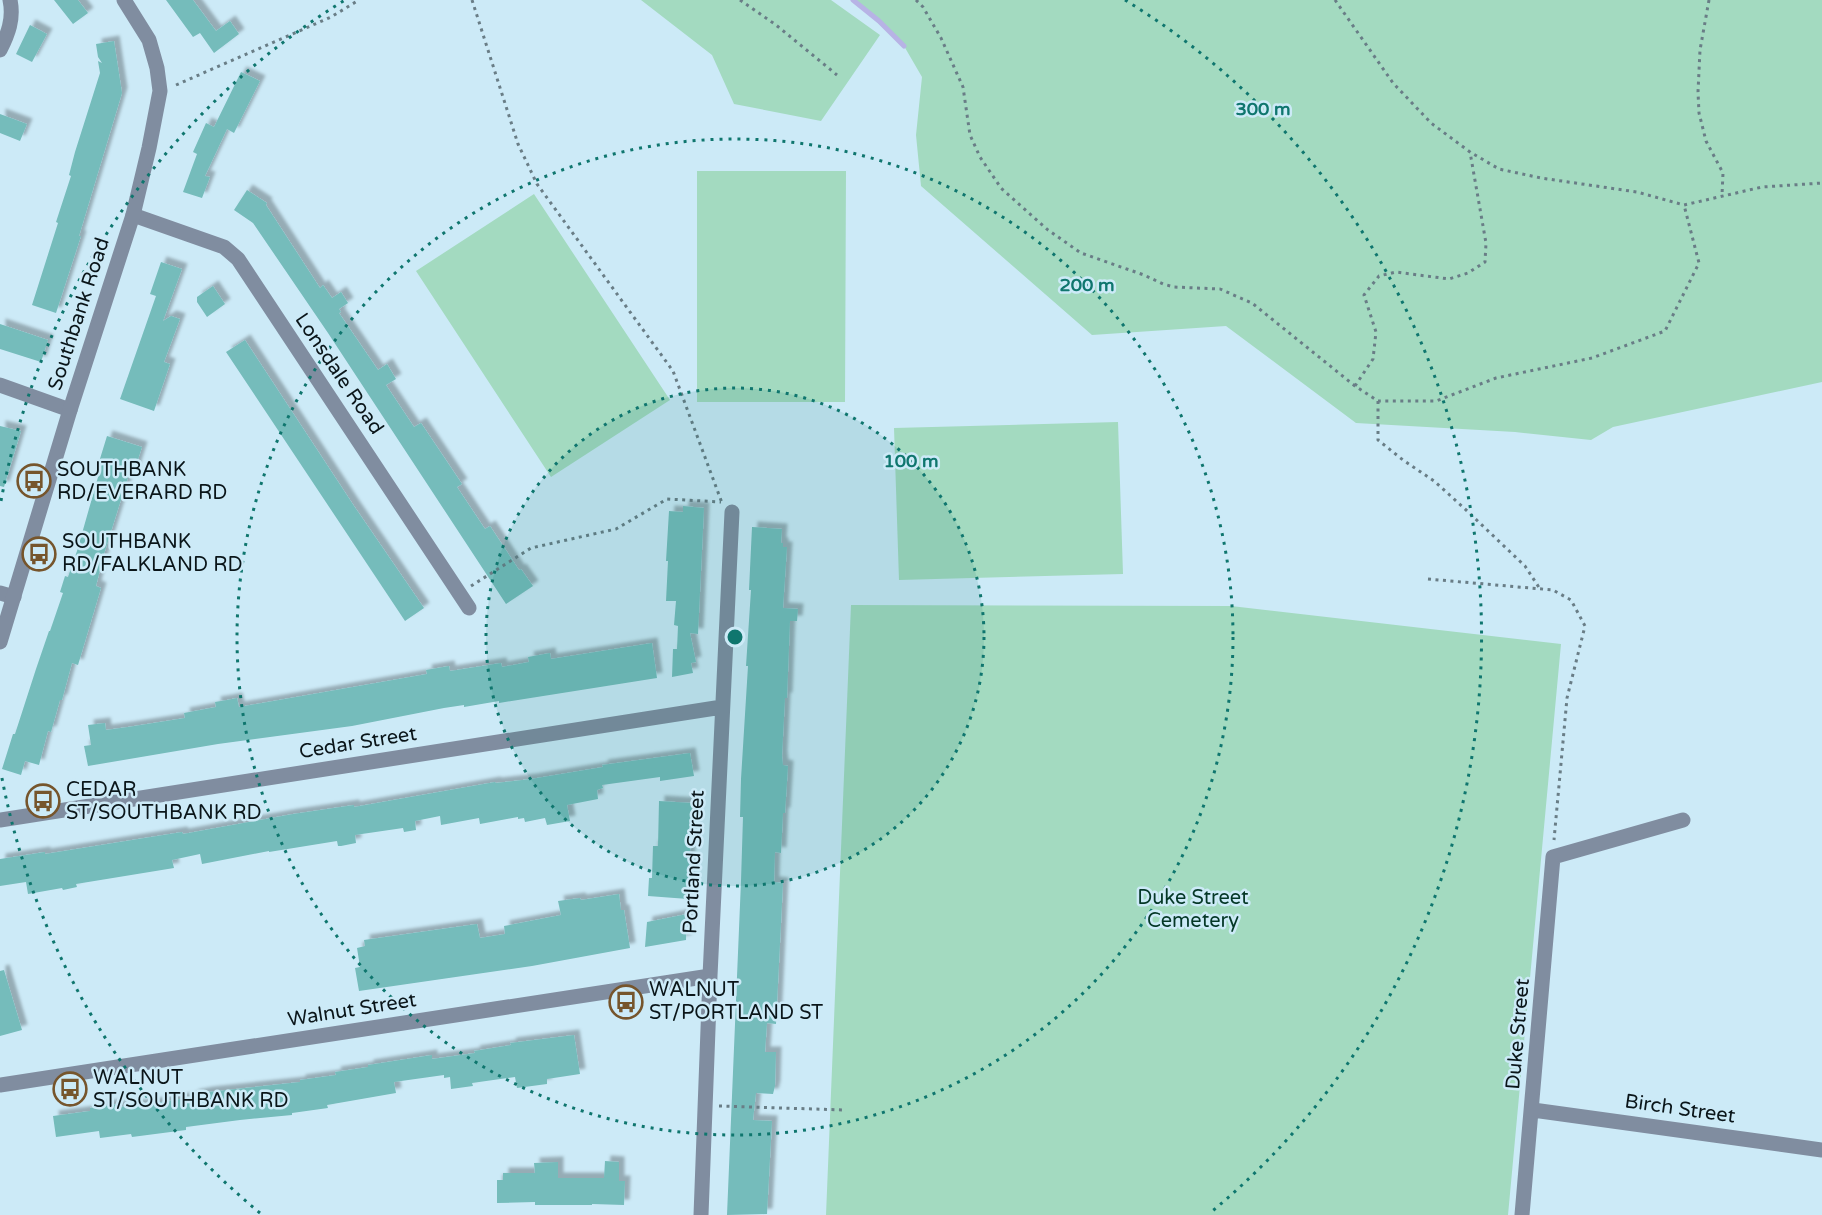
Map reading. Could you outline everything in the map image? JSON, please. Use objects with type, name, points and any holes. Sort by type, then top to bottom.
[{"type":"street","points":[[0,51],[8,34],[13,12],[10,0]]},
{"type":"street","name":"Southbank Road","points":[[0,642],[7,595],[133,215],[149,148],[160,91],[157,68],[149,40],[124,0]]},
{"type":"street","name":"Lonsdale Road","points":[[133,215],[224,247],[238,259],[469,608]]},
{"type":"street","points":[[0,385],[70,410]]},
{"type":"street","name":"Portland Street","points":[[701,1215],[732,512]]},
{"type":"street","name":"Cedar Street","points":[[0,820],[722,707]]},
{"type":"street","points":[[1553,857],[1683,820]]},
{"type":"street","name":"Duke Street","points":[[1522,1215],[1533,1110],[1553,857]]},
{"type":"street","name":"Walnut Street","points":[[0,1085],[710,976]]},
{"type":"street","name":"Birch Street","points":[[1533,1110],[1822,1150]]},
{"type":"path","points":[[160,91],[331,17],[359,0]]},
{"type":"path","points":[[459,593],[531,548],[616,529],[667,499],[721,502],[674,371],[537,184],[518,144],[472,0]]},
{"type":"path","points":[[740,0],[776,25],[837,75]]},
{"type":"path","points":[[916,0],[923,7],[941,38],[963,87],[973,143],[1001,188],[1048,230],[1082,253],[1163,284],[1174,287],[1220,289],[1252,303],[1355,386],[1378,401],[1436,401],[1496,378],[1592,358],[1665,331],[1699,263],[1684,205]]},
{"type":"path","points":[[1335,0],[1393,83],[1431,123],[1470,152],[1499,169],[1541,178],[1638,192],[1684,205],[1762,187],[1822,183]]},
{"type":"path","points":[[1709,0],[1700,51],[1699,113],[1706,141],[1723,172],[1722,195]]},
{"type":"path","points":[[1355,386],[1373,359],[1376,332],[1364,296],[1378,276],[1396,272],[1449,279],[1468,273],[1485,262],[1486,243],[1470,152]]},
{"type":"path","points":[[1378,401],[1378,440],[1434,481],[1456,501],[1525,566],[1540,589]]},
{"type":"path","points":[[1428,579],[1553,590],[1571,600],[1585,626],[1567,698],[1553,857]]},
{"type":"path","points":[[705,1105],[845,1110]]},
{"type":"green space","points":[[641,0],[831,0],[880,35],[821,121],[734,104],[712,55]]},
{"type":"green space","points":[[852,0],[1822,0],[1822,382],[1613,427],[1591,440],[1515,432],[1356,423],[1226,326],[1092,335],[921,186],[916,135],[922,77],[904,46]]},
{"type":"green space","points":[[697,171],[846,171],[845,402],[697,402]]},
{"type":"green space","points":[[534,194],[670,400],[551,477],[416,271]]},
{"type":"green space","points":[[1118,422],[1123,574],[899,580],[894,428]]},
{"type":"green space","name":"Duke Street Cemetery","points":[[851,605],[1231,606],[1561,644],[1508,1215],[826,1215]]},
{"type":"building","points":[[54,0],[78,0],[88,13],[73,24]]},
{"type":"building","points":[[166,0],[193,0],[216,31],[230,21],[239,34],[214,53],[200,33],[193,37]]},
{"type":"building","points":[[30,25],[47,34],[32,62],[16,54]]},
{"type":"building","points":[[114,41],[122,93],[79,236],[81,236],[56,313],[32,305],[58,223],[56,222],[71,176],[69,175],[75,152],[100,73],[98,61],[102,63],[98,57],[96,44]]},
{"type":"building","points":[[241,72],[260,81],[234,133],[227,129],[205,176],[210,177],[202,198],[183,192],[197,154],[193,152],[206,123],[214,127]]},
{"type":"building","points":[[0,114],[27,124],[20,141],[0,133]]},
{"type":"building","points":[[247,190],[267,203],[266,205],[320,288],[323,285],[332,298],[341,292],[348,303],[339,309],[341,312],[339,313],[378,370],[387,364],[396,379],[386,385],[414,427],[421,423],[462,484],[457,487],[485,529],[490,526],[519,570],[521,569],[533,586],[506,604],[253,223],[234,210]]},
{"type":"building","points":[[161,262],[182,269],[163,321],[171,316],[180,319],[164,362],[170,364],[154,411],[120,399],[156,296],[150,294]]},
{"type":"building","points":[[213,286],[225,304],[207,317],[197,302],[197,297]]},
{"type":"building","points":[[0,324],[48,340],[41,362],[0,349]]},
{"type":"building","points":[[245,340],[424,608],[405,621],[226,352]]},
{"type":"building","points":[[0,426],[21,431],[4,487],[0,486]]},
{"type":"building","points":[[107,436],[142,447],[134,472],[130,471],[104,554],[96,586],[101,588],[78,665],[72,663],[51,732],[48,731],[39,765],[25,761],[21,775],[2,769],[63,593],[60,592],[65,576],[68,577],[77,551],[102,463],[99,462]]},
{"type":"building","points":[[683,506],[704,508],[698,634],[690,633],[696,662],[691,663],[693,673],[672,677],[673,649],[677,649],[678,626],[674,625],[676,601],[666,601],[669,511],[683,512]]},
{"type":"building","points":[[752,527],[782,529],[781,543],[783,547],[787,547],[783,608],[798,609],[797,621],[790,621],[782,756],[783,765],[788,766],[785,813],[783,813],[781,853],[775,852],[774,882],[783,883],[776,1024],[767,1023],[765,1052],[776,1052],[775,1086],[773,1094],[756,1093],[753,1120],[772,1121],[767,1214],[727,1215],[741,881],[743,817],[740,817],[741,779],[748,666],[746,666]]},
{"type":"building","points":[[652,643],[657,678],[499,703],[499,701],[444,708],[352,726],[218,744],[88,766],[84,746],[91,745],[88,725],[105,723],[106,730],[128,727],[185,718],[184,713],[216,707],[215,702],[237,698],[239,707],[427,674],[426,670],[449,666],[450,671],[501,663],[502,667],[529,662],[528,657],[550,653],[551,659]]},
{"type":"building","points":[[690,753],[694,776],[660,781],[660,777],[602,785],[603,788],[597,790],[598,799],[567,805],[570,821],[547,825],[545,818],[525,822],[524,818],[518,819],[518,817],[480,824],[479,818],[441,825],[440,816],[415,821],[416,830],[404,832],[403,828],[355,835],[356,843],[341,846],[338,846],[337,841],[202,864],[200,854],[172,860],[174,868],[76,884],[77,887],[63,890],[62,888],[28,894],[26,882],[0,886],[0,859],[182,832],[183,834],[293,814],[354,805],[354,807],[495,782],[531,779],[603,767],[602,765]]},
{"type":"building","points":[[659,801],[692,803],[688,899],[648,896],[649,878],[652,878],[653,846],[658,846]]},
{"type":"building","points":[[619,894],[630,948],[532,966],[359,991],[355,968],[360,967],[357,948],[365,946],[364,940],[477,924],[480,938],[505,934],[504,926],[561,915],[558,901]]},
{"type":"building","points":[[687,914],[686,940],[645,947],[647,922]]},
{"type":"building","points":[[4,970],[22,1030],[0,1036],[0,971]]},
{"type":"building","points":[[574,1035],[580,1074],[547,1079],[547,1084],[517,1088],[515,1077],[472,1083],[473,1086],[451,1089],[450,1077],[444,1078],[444,1075],[394,1082],[396,1093],[327,1105],[328,1108],[292,1113],[292,1115],[186,1127],[186,1130],[132,1137],[131,1134],[100,1138],[99,1131],[56,1137],[53,1116],[90,1111],[90,1108],[118,1104],[118,1107],[149,1104],[193,1097],[193,1095],[208,1092],[300,1082],[300,1080],[336,1075],[335,1072],[368,1067],[368,1065],[432,1055],[432,1059],[475,1053],[474,1051],[511,1045],[510,1043]]},
{"type":"building","points":[[605,1161],[619,1162],[619,1181],[625,1181],[624,1205],[497,1203],[497,1180],[503,1180],[503,1173],[535,1173],[534,1163],[558,1162],[558,1178],[604,1178]]},
{"type":"waterway","points":[[853,0],[879,21],[904,46]]},
{"type":"place","name":"SOUTHBANK RD/EVERARD RD","points":[[34,481]]},
{"type":"place","name":"SOUTHBANK RD/FALKLAND RD","points":[[39,554]]},
{"type":"place","name":"CEDAR ST/SOUTHBANK RD","points":[[43,801]]},
{"type":"place","name":"WALNUT ST/PORTLAND ST","points":[[626,1002]]},
{"type":"place","name":"WALNUT ST/SOUTHBANK RD","points":[[70,1089]]}]
